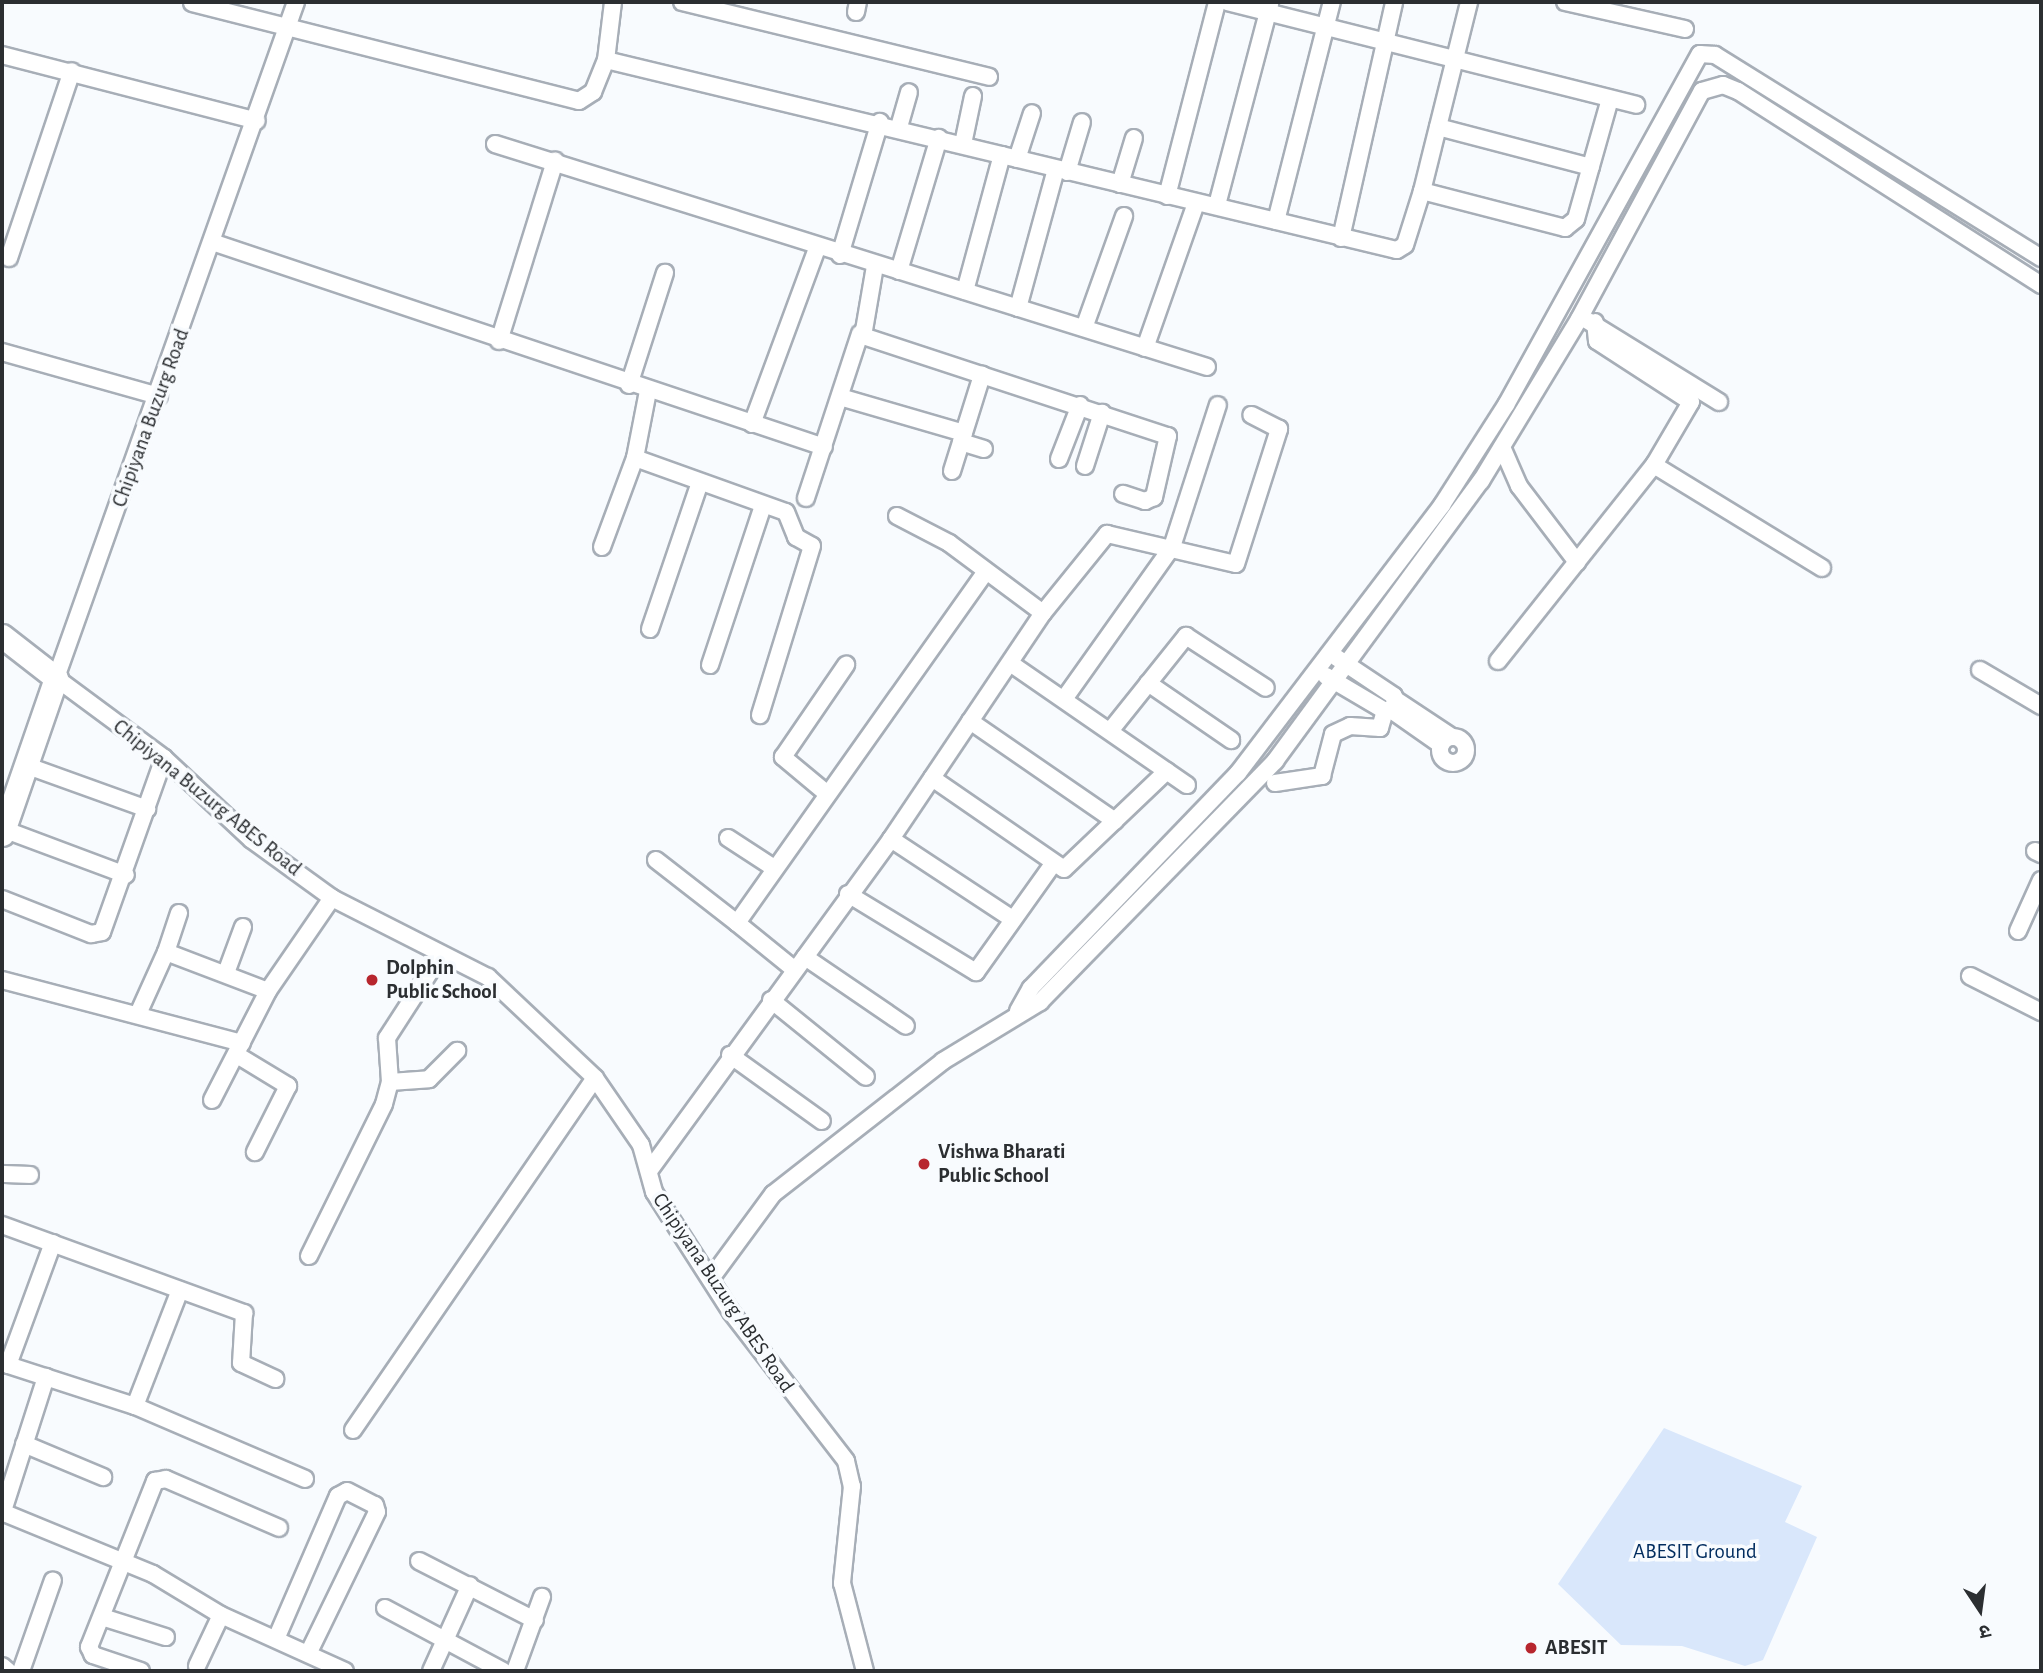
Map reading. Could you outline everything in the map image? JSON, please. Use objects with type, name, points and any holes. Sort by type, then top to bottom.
[{"type":"street","name":"Chipiyana Buzurg Road","points":[[3,832],[56,678],[215,243],[296,2]]},
{"type":"street","points":[[192,3],[290,23],[568,100],[587,99],[606,60],[613,2]]},
{"type":"street","points":[[682,2],[989,77]]},
{"type":"street","points":[[1167,196],[1217,2]]},
{"type":"street","points":[[1227,2],[1269,7],[1326,27],[1636,105]]},
{"type":"street","points":[[1276,221],[1332,2]]},
{"type":"street","points":[[1341,238],[1394,2]]},
{"type":"street","points":[[606,60],[880,122],[1010,157],[1167,196],[1217,205],[1341,238],[1402,248],[1422,191],[1469,2]]},
{"type":"street","points":[[1565,2],[1634,9],[1685,29]]},
{"type":"street","points":[[1217,205],[1269,7]]},
{"type":"street","points":[[2,55],[257,121]]},
{"type":"street","points":[[1018,1011],[1031,988],[1238,773],[1466,470],[1561,308],[1692,61],[1715,55],[2041,258]]},
{"type":"street","points":[[9,258],[72,71]]},
{"type":"street","points":[[712,1278],[790,1179],[1018,1011],[1040,1003],[1206,837],[1275,761],[1481,481],[1587,320],[1685,117],[1710,86],[1738,91],[2041,285]]},
{"type":"street","points":[[899,127],[909,92]]},
{"type":"street","points":[[963,144],[974,96]]},
{"type":"street","points":[[1422,191],[1565,228],[1576,219],[1610,99]]},
{"type":"street","points":[[1665,111],[1685,117]]},
{"type":"street","points":[[965,291],[1010,157],[1032,113]]},
{"type":"street","points":[[840,255],[880,122]]},
{"type":"street","points":[[1018,308],[1062,170],[1082,122]]},
{"type":"street","points":[[1438,127],[1591,167]]},
{"type":"street","points":[[899,271],[939,138]]},
{"type":"street","points":[[1120,184],[1134,138]]},
{"type":"street","points":[[495,144],[555,161],[875,267],[899,271],[1208,367]]},
{"type":"street","points":[[499,341],[555,161]]},
{"type":"street","points":[[1145,348],[1196,202]]},
{"type":"street","points":[[1084,328],[1124,216]]},
{"type":"street","points":[[1969,239],[1981,221]]},
{"type":"street","points":[[215,243],[629,385],[824,447]]},
{"type":"street","points":[[751,424],[817,248]]},
{"type":"street","points":[[806,498],[860,334],[875,267]]},
{"type":"street","points":[[629,385],[665,272]]},
{"type":"street","points":[[1561,308],[1587,320],[1719,402]]},
{"type":"street","points":[[1498,661],[1654,465],[1691,402],[1597,341],[1587,320]]},
{"type":"street","points":[[860,334],[982,376],[1080,405],[1170,440],[1152,499],[1124,494]]},
{"type":"street","points":[[2,352],[159,396]]},
{"type":"street","points":[[952,471],[982,376]]},
{"type":"street","points":[[601,547],[635,458],[649,391]]},
{"type":"street","points":[[840,397],[963,438],[984,449]]},
{"type":"street","points":[[1059,459],[1080,405]]},
{"type":"street","points":[[1065,699],[1172,547],[1217,405]]},
{"type":"street","points":[[1085,466],[1102,413]]},
{"type":"street","points":[[649,1171],[730,1055],[891,839],[1043,613],[1098,538],[1172,547],[1236,565],[1279,429],[1251,415]]},
{"type":"street","points":[[1502,447],[1519,486],[1577,562]]},
{"type":"street","points":[[635,458],[699,485],[789,513],[794,534],[814,551],[760,715]]},
{"type":"street","points":[[1654,465],[1822,568]]},
{"type":"street","points":[[1466,470],[1481,481]]},
{"type":"street","points":[[650,629],[699,485]]},
{"type":"street","points":[[710,665],[763,506]]},
{"type":"street","points":[[897,516],[949,543],[985,573],[1043,613]]},
{"type":"street","points":[[737,923],[825,792],[985,573]]},
{"type":"street","points":[[2,636],[56,678]]},
{"type":"street","points":[[1110,731],[1185,636],[1266,688]]},
{"type":"street","points":[[1327,652],[1345,664],[1390,707]]},
{"type":"street","points":[[1010,663],[1187,785]]},
{"type":"street","points":[[825,792],[783,757],[846,665]]},
{"type":"street","points":[[1315,669],[1390,707],[1446,741]]},
{"type":"street","points":[[1980,670],[2041,706]]},
{"type":"street","name":"Chipiyana Buzurg ABES Road","points":[[56,678],[164,758],[252,840],[332,898],[440,956],[488,977],[595,1078],[638,1139],[654,1192],[758,1351],[846,1461],[852,1486],[842,1583],[865,1671]]},
{"type":"street","points":[[1148,683],[1231,740]]},
{"type":"street","points":[[1275,783],[1322,776],[1333,734],[1350,726],[1380,728],[1390,707]]},
{"type":"street","points":[[970,721],[1115,821]]},
{"type":"street","points":[[2,899],[97,934],[106,928],[164,758]]},
{"type":"street","points":[[25,765],[147,809]]},
{"type":"street","points":[[932,778],[1053,864],[1072,865],[1167,771]]},
{"type":"street","points":[[3,832],[126,875]]},
{"type":"street","points":[[728,838],[774,868]]},
{"type":"street","points":[[891,839],[1011,918]]},
{"type":"street","points":[[656,860],[737,923],[906,1026]]},
{"type":"street","points":[[848,894],[969,971],[983,968],[1011,918],[1053,864]]},
{"type":"street","points":[[2018,931],[2041,880]]},
{"type":"street","points":[[212,1100],[268,991],[332,898]]},
{"type":"street","points":[[138,1014],[166,952],[179,913]]},
{"type":"street","points":[[226,973],[243,927]]},
{"type":"street","points":[[166,952],[268,991]]},
{"type":"street","points":[[309,1256],[390,1082],[383,1057],[387,1038],[440,956]]},
{"type":"street","points":[[1970,976],[2041,1012]]},
{"type":"street","points":[[2,980],[138,1014],[239,1049],[288,1086],[255,1152]]},
{"type":"street","points":[[771,1000],[866,1077]]},
{"type":"street","points":[[390,1082],[429,1079],[457,1051]]},
{"type":"street","points":[[730,1055],[822,1121]]},
{"type":"street","points":[[353,1430],[595,1078]]},
{"type":"street","points":[[2,1174],[30,1175]]},
{"type":"street","points":[[2,1225],[247,1315],[241,1363],[275,1379]]},
{"type":"street","points":[[53,1243],[5,1364],[135,1406],[305,1479]]},
{"type":"street","points":[[135,1406],[180,1290]]},
{"type":"street","points":[[46,1377],[2,1513],[125,1562],[221,1615],[309,1652],[345,1671]]},
{"type":"street","points":[[24,1444],[103,1477]]},
{"type":"street","points":[[141,1671],[90,1653],[153,1485],[162,1478],[279,1528]]},
{"type":"street","points":[[276,1639],[338,1496],[347,1491],[377,1512],[309,1652]]},
{"type":"street","points":[[419,1561],[535,1619]]},
{"type":"street","points":[[21,1671],[53,1580]]},
{"type":"street","points":[[431,1671],[470,1585]]},
{"type":"street","points":[[515,1671],[542,1597]]},
{"type":"street","points":[[385,1608],[503,1671]]},
{"type":"street","points":[[197,1666],[221,1615]]},
{"type":"street","points":[[102,1617],[166,1637]]},
{"type":"street","points":[[2,1666],[8,1671]]},
{"type":"green space","name":"ABESIT Ground","points":[[1664,1428],[1802,1486],[1785,1522],[1817,1537],[1763,1660],[1745,1666],[1682,1646],[1621,1645],[1558,1584]]},
{"type":"place","name":"Dolphin Public School","points":[[372,980]]},
{"type":"place","name":"Vishwa Bharati Public School","points":[[924,1164]]},
{"type":"place","name":"ABESIT","points":[[1531,1648]]}]
